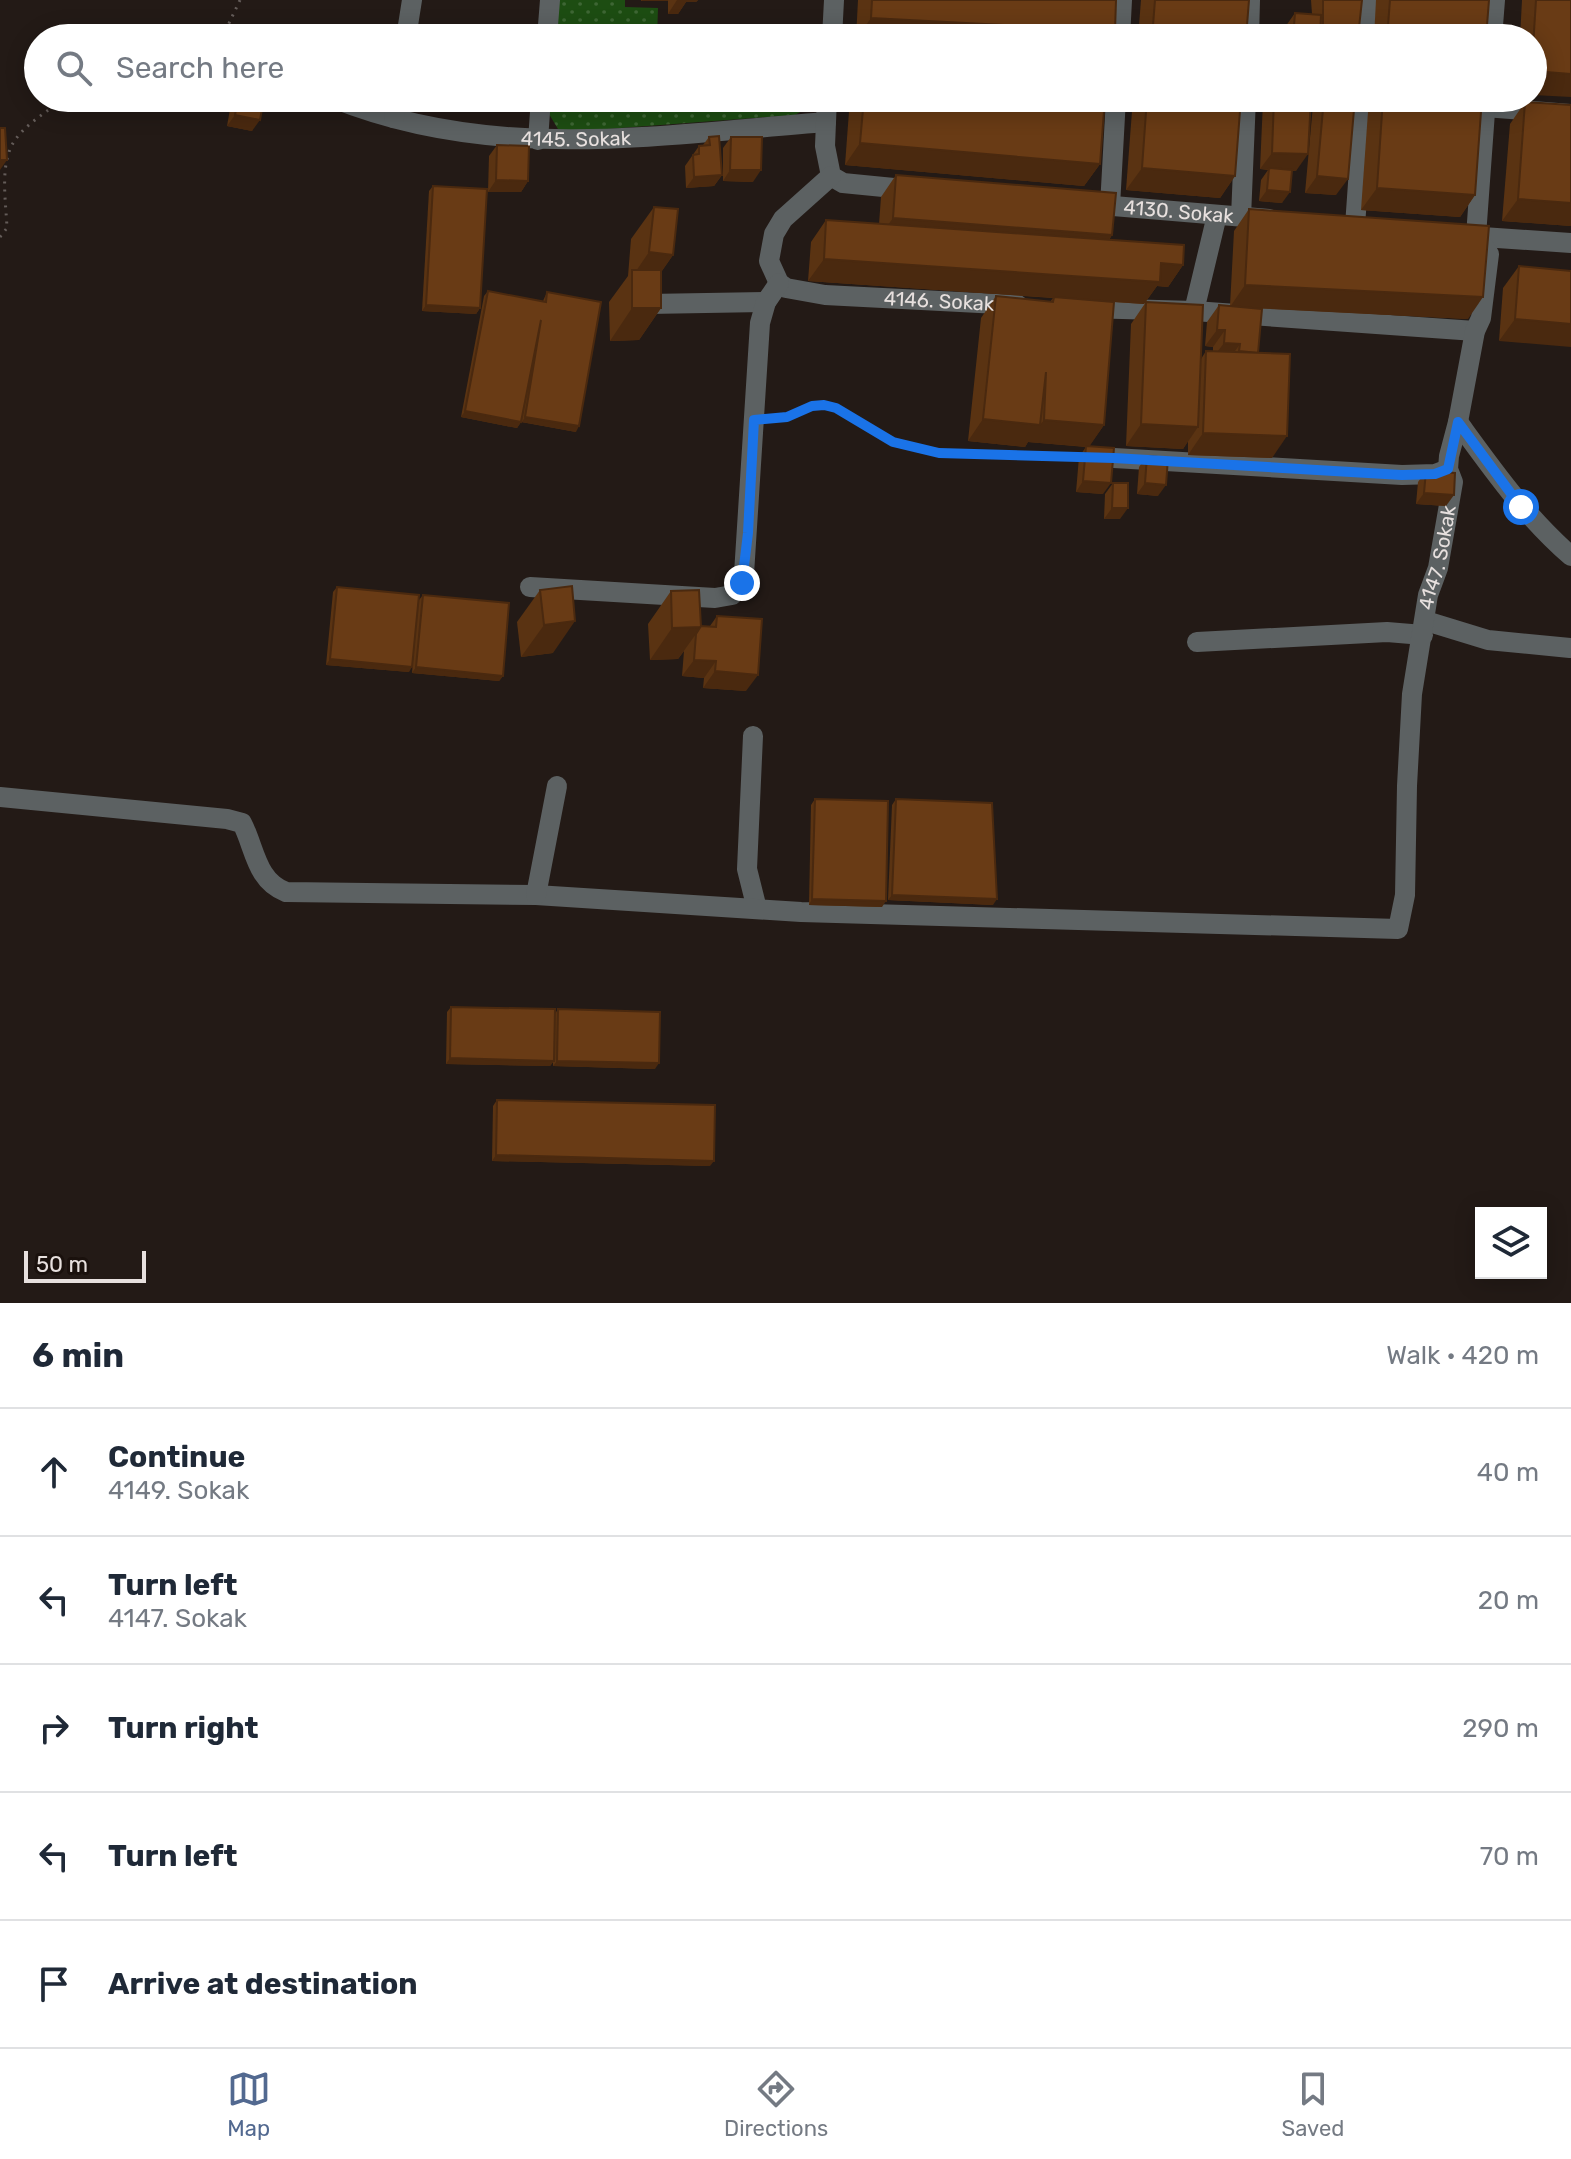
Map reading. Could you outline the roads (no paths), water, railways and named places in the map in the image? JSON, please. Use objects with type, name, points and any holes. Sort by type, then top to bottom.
[{"type":"street","points":[[408,24],[412,0]]},
{"type":"street","points":[[548,24],[550,0]]},
{"type":"street","points":[[833,24],[834,0]]},
{"type":"street","points":[[1121,24],[1122,0]]},
{"type":"street","points":[[1249,24],[1250,0]]},
{"type":"street","points":[[1368,24],[1370,0]]},
{"type":"street","points":[[1493,24],[1495,0]]},
{"type":"street","points":[[1547,111],[1571,114]]},
{"type":"street","name":"4145. Sokak","points":[[406,112],[457,132],[538,140],[611,139],[826,122]]},
{"type":"street","points":[[538,140],[540,112]]},
{"type":"street","points":[[826,112],[825,146],[834,178]]},
{"type":"street","points":[[1110,206],[1115,112]]},
{"type":"street","points":[[1241,217],[1245,112]]},
{"type":"street","points":[[1356,226],[1363,112]]},
{"type":"street","name":"4147. Sokak","points":[[757,909],[1398,929],[1405,895],[1411,710],[1428,595],[1438,568],[1453,482],[1448,469],[1475,331],[1481,318],[1489,254],[1476,236],[1484,112]]},
{"type":"street","points":[[834,178],[853,184],[928,191]]},
{"type":"street","points":[[530,587],[715,598],[732,595],[742,583],[760,323],[766,302],[779,283],[769,261],[774,234],[783,219],[834,178]]},
{"type":"street","name":"4130. Sokak","points":[[1065,202],[1284,220]]},
{"type":"street","points":[[1194,311],[1217,215]]},
{"type":"street","points":[[1446,234],[1571,243]]},
{"type":"street","name":"4146. Sokak","points":[[779,283],[786,288],[825,295],[1043,306]]},
{"type":"street","points":[[648,304],[766,302]]},
{"type":"street","points":[[1073,307],[1194,311],[1475,331]]},
{"type":"street","points":[[1458,422],[1521,507],[1571,556]]},
{"type":"street","points":[[1114,458],[1402,475],[1435,474],[1448,469]]},
{"type":"street","points":[[1197,642],[1424,628],[1488,640],[1570,648]]},
{"type":"street","points":[[0,797],[212,817],[242,823],[258,867],[272,887],[286,892],[536,895],[757,909],[747,869],[753,736]]},
{"type":"street","points":[[536,895],[557,786]]}]
